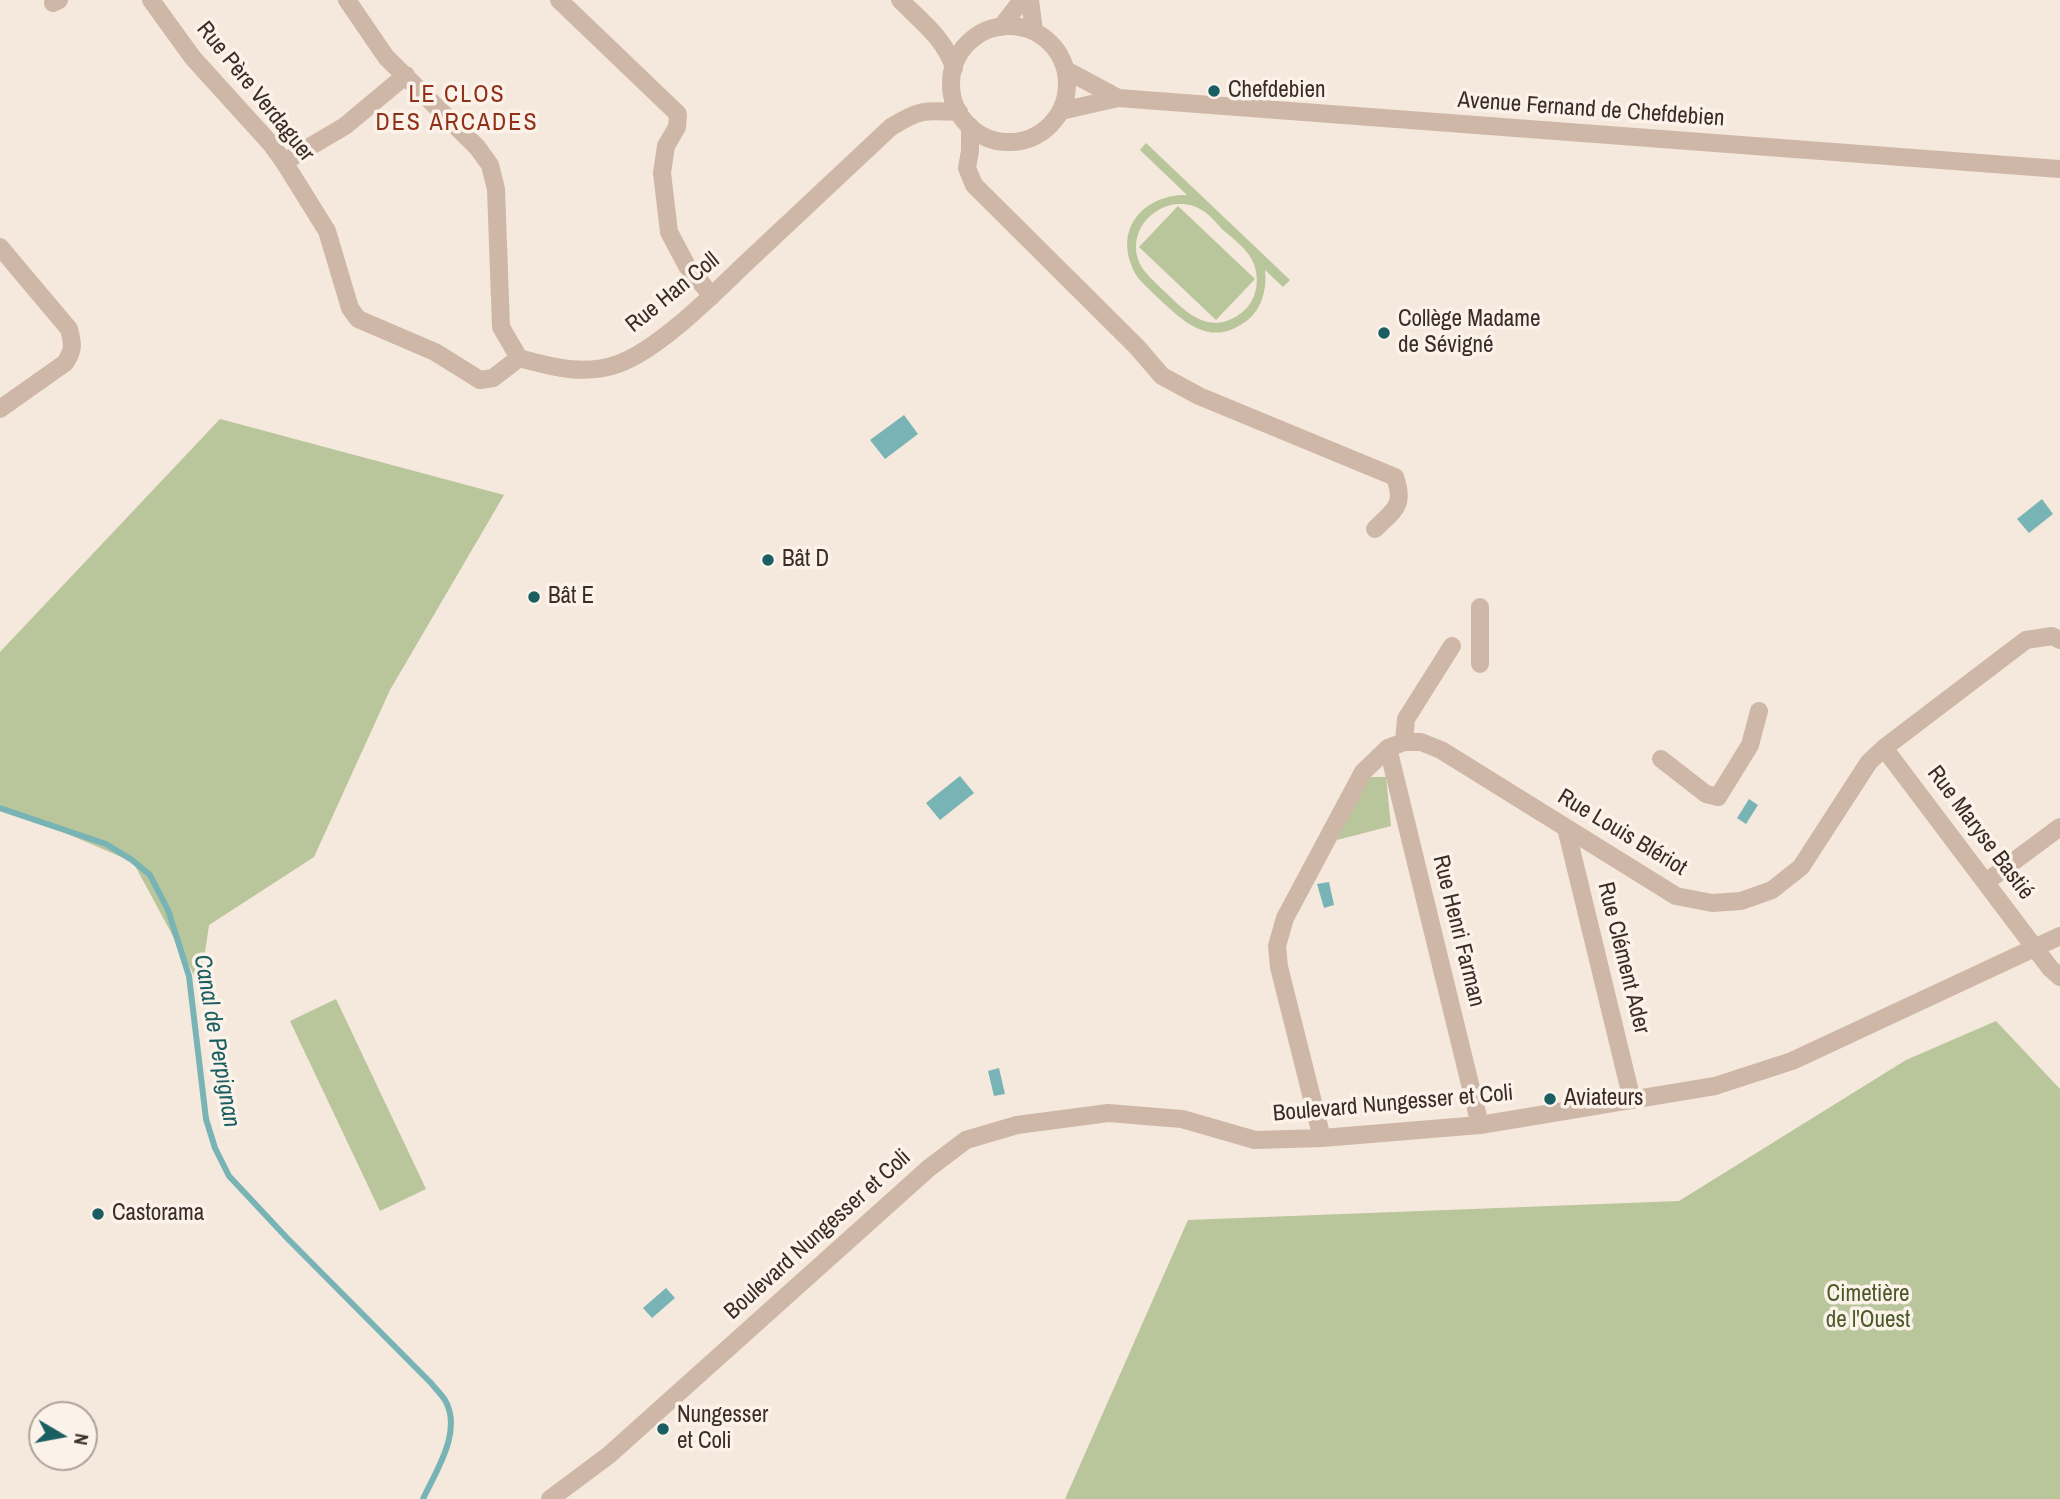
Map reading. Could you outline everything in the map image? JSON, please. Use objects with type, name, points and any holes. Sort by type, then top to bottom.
[{"type":"street","name":"Rue Père Verdaguer","points":[[151,0],[194,58],[284,162],[327,231],[350,308],[358,319],[435,352],[480,380],[493,378],[519,358]]},
{"type":"street","points":[[347,0],[386,57],[477,147],[490,165],[496,189],[501,327],[519,358]]},
{"type":"street","points":[[559,0],[678,114],[677,127],[666,146],[662,173],[669,232],[687,266],[712,296]]},
{"type":"street","points":[[900,0],[937,36],[950,57],[970,151],[967,168],[974,185],[1137,347],[1162,376],[1199,396],[1395,477],[1401,493],[1398,506],[1375,528]]},
{"type":"street","points":[[1001,27],[1022,0]]},
{"type":"street","points":[[1030,0],[1034,32]]},
{"type":"street","points":[[953,77],[961,53],[972,40],[1001,27],[1018,27],[1034,32],[1048,41],[1059,54],[1066,70],[1068,84],[1061,111],[1049,127],[1033,137],[1014,142],[994,140],[981,135],[964,119]]},
{"type":"street","points":[[937,36],[972,40]]},
{"type":"street","name":"Avenue Fernand de Chefdebien","points":[[1066,70],[1118,98]]},
{"type":"street","points":[[284,162],[345,126],[406,75]]},
{"type":"street","name":"Rue Han Coll","points":[[519,358],[568,370],[592,369],[617,364],[648,349],[712,296],[891,127],[925,110],[953,77]]},
{"type":"street","name":"Avenue Fernand de Chefdebien","points":[[1061,111],[1118,98],[2060,169]]},
{"type":"street","name":"Rue Han Coll","points":[[925,110],[964,119]]},
{"type":"street","points":[[970,151],[994,140]]},
{"type":"street","points":[[0,247],[69,329],[73,345],[72,353],[65,363],[0,409]]},
{"type":"street","points":[[1480,607],[1480,664]]},
{"type":"street","name":"Rue Louis Blériot","points":[[1396,745],[1421,743],[1441,750],[1676,895],[1712,903],[1741,901],[1772,890],[1801,867],[1869,762],[1884,748],[2026,640],[2052,636],[2060,640]]},
{"type":"street","points":[[1322,1138],[1279,967],[1277,946],[1285,918],[1363,772],[1396,745],[1406,719],[1452,646]]},
{"type":"street","points":[[1661,759],[1706,793],[1718,797],[1749,745],[1759,711]]},
{"type":"street","name":"Rue Henri Farman","points":[[1396,745],[1480,1125]]},
{"type":"street","name":"Rue Maryse Bastié","points":[[1884,748],[2036,948]]},
{"type":"street","points":[[1986,882],[2060,827]]},
{"type":"street","name":"Rue Clément Ader","points":[[1566,828],[1632,1100]]},
{"type":"street","name":"Boulevard Nungesser et Coli","points":[[550,1499],[599,1464],[929,1168],[966,1140],[1017,1125],[1108,1114],[1182,1119],[1255,1140],[1322,1138],[1480,1125],[1715,1086],[1792,1061],[2060,936]]},
{"type":"street","points":[[2036,948],[2060,977]]},
{"type":"street","name":"Boulevard Nungesser et Coli","points":[[570,1499],[599,1464]]},
{"type":"green space","points":[[1146,143],[1290,280],[1283,287],[1265,270],[1264,292],[1259,306],[1245,322],[1220,332],[1197,328],[1167,306],[1138,278],[1128,249],[1132,224],[1139,214],[1160,200],[1187,195],[1140,150]],"holes":[[[1180,204],[1193,206],[1208,214],[1243,248],[1253,263],[1257,280],[1254,297],[1244,311],[1226,321],[1205,321],[1187,312],[1150,277],[1139,262],[1136,242],[1143,224],[1158,210]]]},
{"type":"green space","points":[[1178,206],[1255,279],[1216,320],[1139,247]]},
{"type":"green space","points":[[220,419],[504,495],[390,690],[314,857],[209,925],[200,986],[133,862],[0,805],[0,652]]},
{"type":"green space","points":[[1367,777],[1386,777],[1391,826],[1337,840]]},
{"type":"green space","points":[[336,999],[426,1189],[380,1211],[290,1021]]},
{"type":"green space","name":"Cimetière de l'Ouest","points":[[1996,1021],[2060,1089],[2060,1499],[1065,1499],[1188,1220],[1679,1201],[1906,1060]]},
{"type":"water","points":[[904,415],[918,434],[885,459],[870,440]]},
{"type":"water","points":[[2042,499],[2053,514],[2029,533],[2017,519]]},
{"type":"water","points":[[960,776],[974,793],[940,820],[926,803]]},
{"type":"water","points":[[1749,799],[1758,805],[1746,824],[1737,818]]},
{"type":"water","points":[[1329,882],[1334,905],[1324,908],[1317,884]]},
{"type":"water","points":[[999,1068],[1005,1094],[994,1096],[988,1071]]},
{"type":"water","points":[[666,1288],[675,1298],[652,1318],[643,1308]]},
{"type":"waterway","name":"Canal de Perpignan","points":[[0,808],[106,844],[150,875],[168,910],[189,976],[206,1119],[215,1148],[229,1176],[445,1400],[450,1412],[449,1438],[446,1451],[423,1499]]},
{"type":"place","name":"Chefdebien","points":[[1214,91]]},
{"type":"place","name":"Collège Madame de Sévigné","points":[[1384,333]]},
{"type":"place","name":"Bât D","points":[[768,560]]},
{"type":"place","name":"Bât E","points":[[534,597]]},
{"type":"place","name":"Aviateurs","points":[[1550,1099]]},
{"type":"place","name":"Castorama","points":[[98,1214]]},
{"type":"place","name":"Nungesser et Coli","points":[[663,1429]]},
{"type":"district","name":"LE CLOS DES ARCADES","points":[[457,110]]}]
